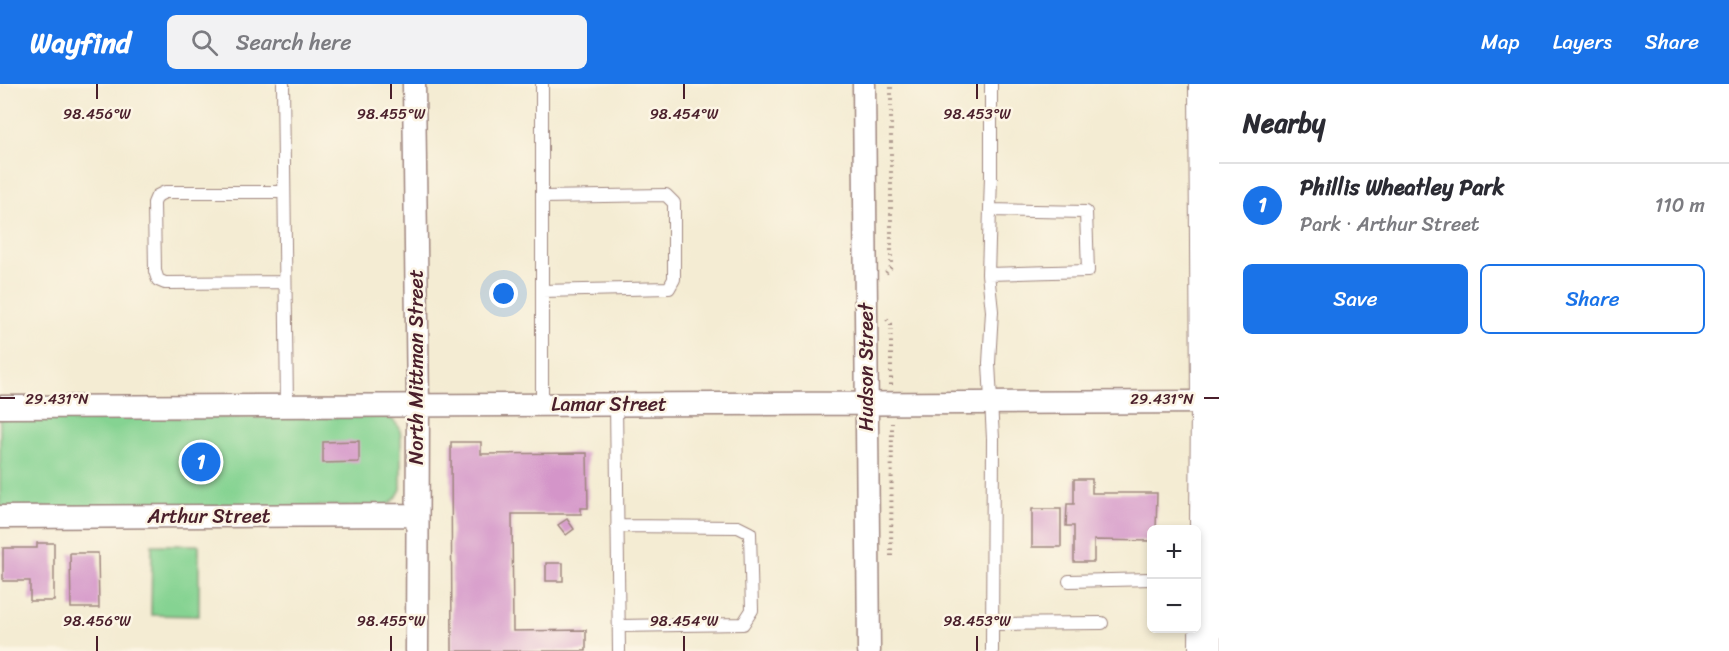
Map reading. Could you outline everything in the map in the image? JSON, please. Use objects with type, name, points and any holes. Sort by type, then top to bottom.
[{"type":"main road","points":[[1205,84],[1213,402],[1201,562],[1205,651]]},
{"type":"street","name":"North Mittman Street","points":[[414,84],[417,651]]},
{"type":"street","name":"Hudson Street","points":[[864,84],[868,651]]},
{"type":"street","name":"Lamar Street","points":[[0,407],[1213,402]]},
{"type":"street","name":"Arthur Street","points":[[0,517],[417,515]]},
{"type":"lane","points":[[283,84],[287,406]]},
{"type":"lane","points":[[542,84],[542,404]]},
{"type":"lane","points":[[991,84],[988,274],[992,311],[989,363],[992,403],[992,651]]},
{"type":"lane","points":[[284,192],[165,192],[157,196],[154,203],[155,272],[158,280],[165,283],[285,282]]},
{"type":"lane","points":[[542,197],[666,195],[674,203],[674,279],[669,288],[542,291]]},
{"type":"lane","points":[[988,274],[1088,271],[1086,212],[990,210]]},
{"type":"lane","points":[[616,404],[619,651]]},
{"type":"lane","points":[[617,526],[738,527],[750,533],[752,610],[743,624],[619,626]]},
{"type":"lane","points":[[1069,581],[1147,579]]},
{"type":"lane","points":[[992,624],[1102,622]]},
{"type":"path","points":[[881,279],[891,267],[891,84]]},
{"type":"path","points":[[881,312],[891,324],[891,567]]},
{"type":"green space","points":[[383,417],[392,419],[399,427],[401,436],[401,489],[389,504],[380,506],[0,508],[0,418]]},
{"type":"green space","points":[[152,545],[199,545],[199,616],[151,615]]},
{"type":"building","points":[[359,441],[359,462],[323,463],[323,442]]},
{"type":"building","points":[[451,442],[481,442],[481,454],[587,453],[588,508],[581,508],[581,514],[512,514],[513,631],[586,630],[586,651],[452,651]]},
{"type":"building","points":[[1074,479],[1092,479],[1092,493],[1157,493],[1156,525],[1147,525],[1147,541],[1094,540],[1094,562],[1074,562],[1074,526],[1066,526],[1067,504],[1074,504]]},
{"type":"building","points":[[1032,509],[1061,509],[1061,547],[1032,547]]},
{"type":"building","points":[[567,519],[574,529],[566,535],[558,525]]},
{"type":"building","points":[[37,543],[54,543],[54,601],[30,601],[30,581],[3,581],[3,548],[37,548]]},
{"type":"building","points":[[70,553],[98,553],[99,608],[71,608]]},
{"type":"building","points":[[546,563],[563,563],[563,581],[546,581]]},
{"type":"place","name":"Phillis Wheatley Park","points":[[201,462]]}]
